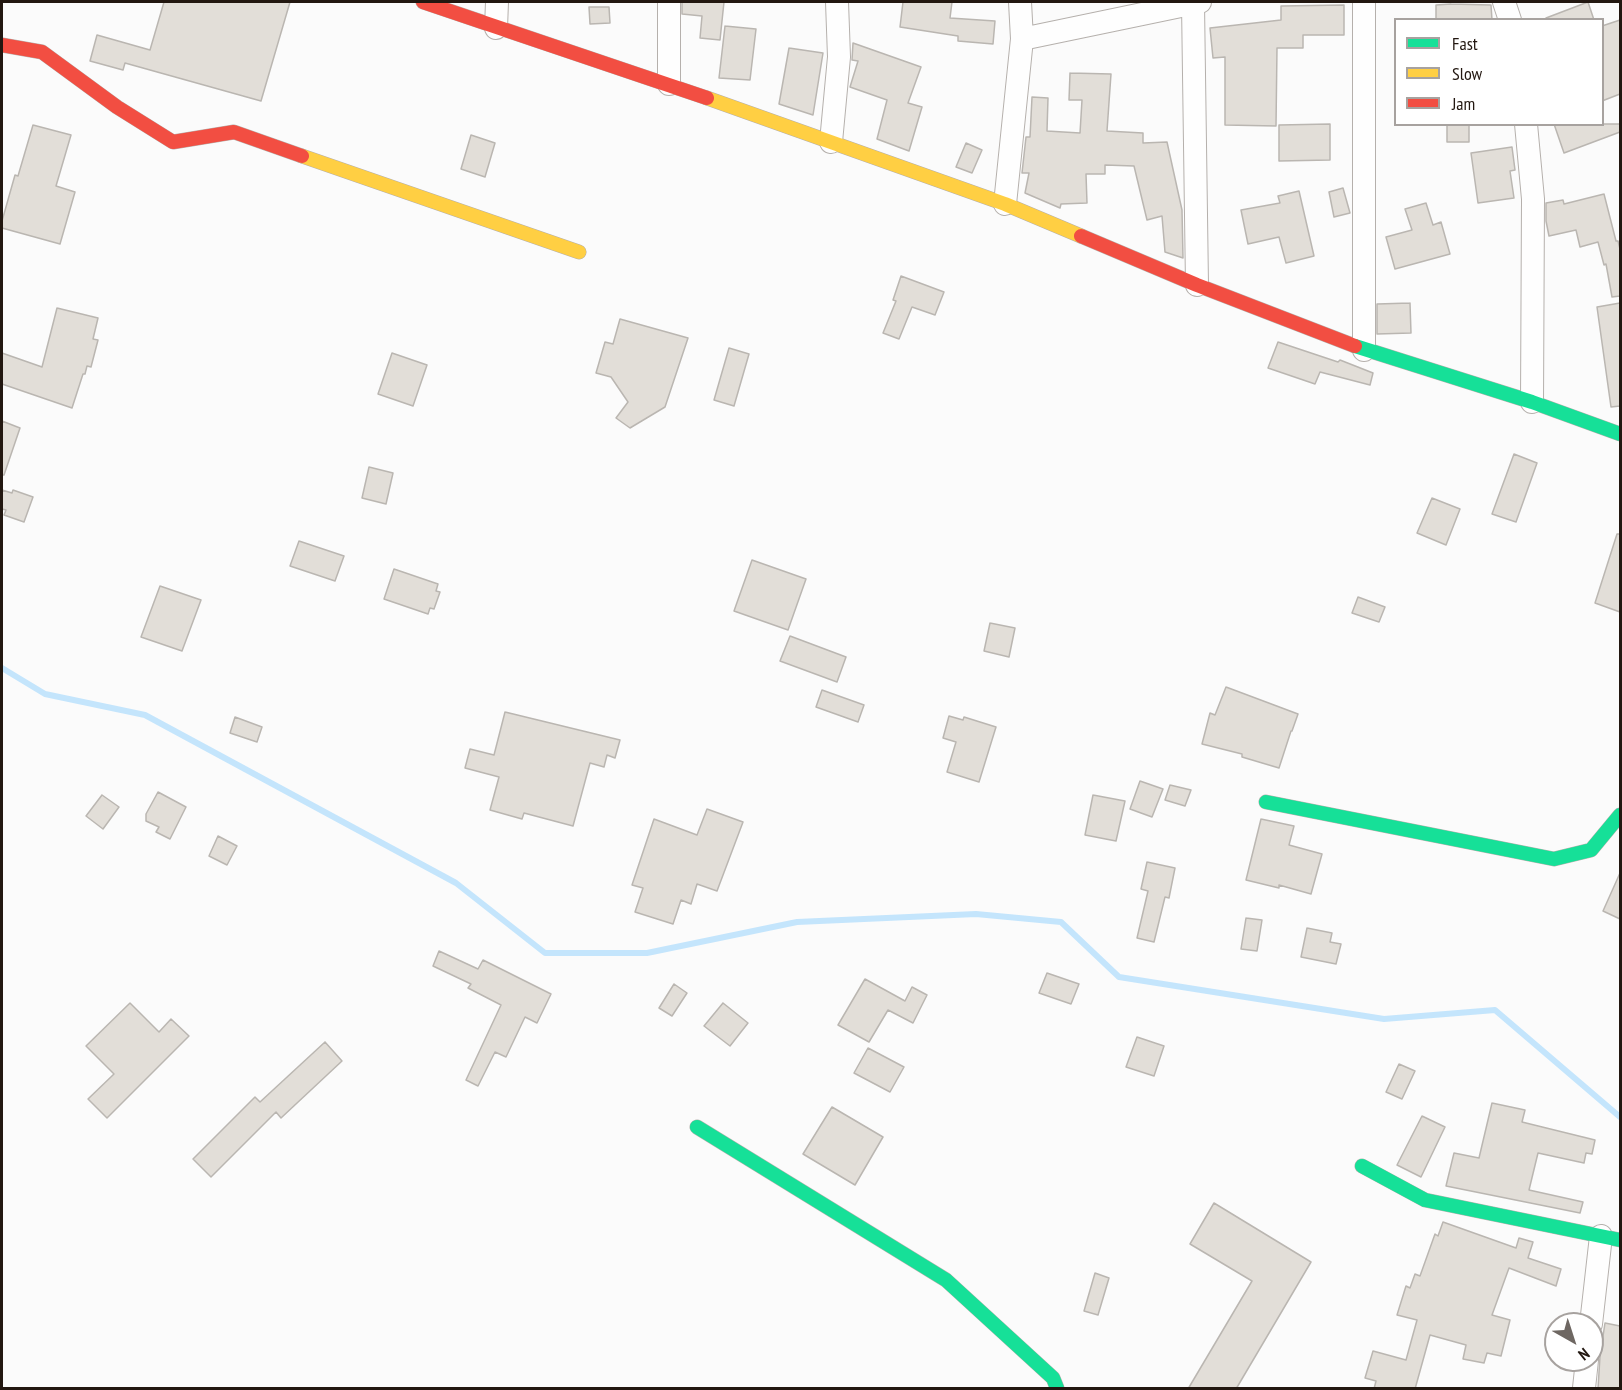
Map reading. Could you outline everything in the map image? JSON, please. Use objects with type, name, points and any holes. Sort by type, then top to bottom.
[{"type":"street","points":[[423,2],[669,84],[1005,204],[1197,285],[1364,350],[1532,402],[1620,434]]},
{"type":"street","points":[[496,28],[497,2]]},
{"type":"street","points":[[669,2],[669,84]]},
{"type":"street","points":[[831,142],[839,57],[837,2]]},
{"type":"street","points":[[1005,204],[1023,39],[1020,2]]},
{"type":"street","points":[[1364,2],[1364,350]]},
{"type":"street","points":[[1504,2],[1509,18]]},
{"type":"street","points":[[1023,39],[1197,3],[1197,285]]},
{"type":"street","points":[[2,45],[42,52],[117,107],[172,142],[234,132],[579,252]]},
{"type":"street","points":[[1526,126],[1533,199],[1532,402]]},
{"type":"street","points":[[1266,802],[1554,859],[1591,850],[1620,814]]},
{"type":"street","points":[[697,1127],[946,1280],[1053,1378],[1057,1389]]},
{"type":"street","points":[[1362,1166],[1425,1200],[1611,1238],[1594,1312]]},
{"type":"street","points":[[1584,1389],[1586,1372]]},
{"type":"building","points":[[164,2],[290,2],[261,101],[125,63],[123,70],[90,61],[97,35],[150,50]]},
{"type":"building","points":[[682,2],[724,2],[720,40],[700,38],[702,16],[682,14]]},
{"type":"building","points":[[903,2],[952,2],[950,18],[995,21],[993,44],[958,41],[958,36],[900,27]]},
{"type":"building","points":[[1588,2],[1593,18],[1546,18]]},
{"type":"building","points":[[1344,5],[1344,35],[1303,35],[1303,48],[1277,48],[1276,126],[1225,125],[1225,57],[1213,58],[1210,28],[1281,20],[1281,6]]},
{"type":"building","points":[[1436,5],[1491,5],[1492,18],[1436,18]]},
{"type":"building","points":[[589,7],[609,7],[610,23],[590,24]]},
{"type":"building","points":[[1620,20],[1620,94],[1604,100],[1604,25]]},
{"type":"building","points":[[725,26],[756,29],[750,80],[719,78]]},
{"type":"building","points":[[853,43],[921,67],[908,103],[922,107],[909,151],[877,139],[887,100],[850,87],[858,61],[852,60]]},
{"type":"building","points":[[789,48],[823,53],[813,115],[779,104]]},
{"type":"building","points":[[1070,73],[1111,74],[1107,131],[1143,133],[1143,143],[1167,142],[1182,210],[1183,258],[1165,252],[1162,216],[1147,220],[1134,166],[1105,165],[1105,174],[1086,174],[1087,203],[1061,204],[1060,208],[1025,193],[1029,173],[1022,173],[1026,137],[1030,137],[1032,97],[1048,98],[1047,131],[1080,133],[1082,100],[1069,100]]},
{"type":"building","points":[[1330,124],[1330,160],[1279,161],[1279,125]]},
{"type":"building","points":[[1620,124],[1620,132],[1564,153],[1555,126]]},
{"type":"building","points":[[33,125],[71,135],[56,186],[75,192],[60,244],[2,228],[15,175],[18,176]]},
{"type":"building","points":[[1447,126],[1469,126],[1469,142],[1447,142]]},
{"type":"building","points":[[471,135],[495,143],[485,177],[461,169]]},
{"type":"building","points":[[966,143],[982,150],[972,173],[956,167]]},
{"type":"building","points":[[1512,147],[1515,170],[1510,171],[1514,198],[1478,203],[1471,153]]},
{"type":"building","points":[[1343,188],[1350,213],[1334,217],[1329,192]]},
{"type":"building","points":[[1299,191],[1314,256],[1286,263],[1279,237],[1248,244],[1241,210],[1280,203],[1278,196]]},
{"type":"building","points":[[1604,194],[1620,249],[1620,296],[1612,297],[1606,264],[1604,265],[1598,242],[1580,247],[1576,230],[1549,236],[1546,221],[1546,203],[1563,200],[1564,204]]},
{"type":"building","points":[[1426,203],[1433,225],[1441,222],[1450,254],[1395,269],[1386,237],[1412,230],[1405,209]]},
{"type":"building","points":[[901,276],[944,292],[935,315],[912,307],[899,339],[883,333],[896,301],[893,300]]},
{"type":"building","points":[[1410,303],[1411,333],[1377,334],[1377,304]]},
{"type":"building","points":[[1620,303],[1620,406],[1611,407],[1597,307]]},
{"type":"building","points":[[57,308],[98,318],[93,339],[98,340],[91,367],[87,366],[83,374],[72,408],[2,384],[2,353],[42,367]]},
{"type":"building","points":[[620,319],[688,338],[665,407],[630,428],[616,418],[628,402],[611,377],[596,373],[605,342],[613,344]]},
{"type":"building","points":[[1278,342],[1338,362],[1340,360],[1373,373],[1370,385],[1320,372],[1315,384],[1268,368]]},
{"type":"building","points":[[729,348],[749,354],[734,406],[714,400]]},
{"type":"building","points":[[392,353],[427,365],[413,406],[378,394]]},
{"type":"building","points":[[2,421],[20,428],[4,475],[2,475]]},
{"type":"building","points":[[1514,454],[1537,463],[1516,522],[1492,514]]},
{"type":"building","points":[[369,467],[393,473],[386,504],[362,498]]},
{"type":"building","points":[[2,490],[12,493],[13,490],[33,497],[24,522],[4,515],[6,510],[2,509]]},
{"type":"building","points":[[1432,498],[1460,509],[1446,545],[1417,533]]},
{"type":"building","points":[[1617,534],[1620,534],[1620,612],[1595,603]]},
{"type":"building","points":[[299,541],[344,556],[335,581],[290,566]]},
{"type":"building","points":[[752,560],[806,579],[788,630],[734,611]]},
{"type":"building","points":[[394,569],[438,584],[436,591],[440,592],[434,609],[430,608],[428,614],[384,599]]},
{"type":"building","points":[[160,586],[201,600],[182,651],[141,637]]},
{"type":"building","points":[[1358,597],[1385,607],[1379,622],[1352,613]]},
{"type":"building","points":[[990,623],[1015,628],[1009,657],[984,651]]},
{"type":"building","points":[[790,636],[846,657],[837,682],[780,661]]},
{"type":"building","points":[[1226,687],[1298,714],[1279,768],[1242,757],[1242,754],[1202,744],[1210,713],[1215,715]]},
{"type":"building","points":[[822,690],[864,705],[858,722],[816,707]]},
{"type":"building","points":[[505,712],[620,740],[615,758],[607,755],[604,767],[590,763],[573,826],[524,813],[522,819],[490,810],[499,777],[465,768],[470,749],[494,755]]},
{"type":"building","points":[[949,716],[963,720],[964,717],[996,727],[979,782],[947,772],[956,742],[943,738]]},
{"type":"building","points":[[235,717],[262,727],[257,742],[230,733]]},
{"type":"building","points":[[1140,781],[1163,789],[1152,817],[1130,809]]},
{"type":"building","points":[[1170,785],[1191,790],[1185,806],[1165,800]]},
{"type":"building","points":[[158,792],[186,807],[170,839],[156,832],[159,827],[146,821],[146,814]]},
{"type":"building","points":[[102,795],[119,807],[103,829],[86,816]]},
{"type":"building","points":[[1093,795],[1125,801],[1116,841],[1085,835]]},
{"type":"building","points":[[707,809],[743,822],[717,891],[697,884],[691,904],[681,900],[673,924],[635,912],[643,888],[632,885],[654,819],[697,835]]},
{"type":"building","points":[[1261,819],[1294,826],[1289,845],[1322,854],[1311,894],[1279,885],[1279,888],[1246,880]]},
{"type":"building","points":[[218,836],[237,846],[227,865],[209,856]]},
{"type":"building","points":[[1147,862],[1175,868],[1169,898],[1165,897],[1154,942],[1137,938],[1148,891],[1141,889]]},
{"type":"building","points":[[1620,873],[1620,919],[1603,911]]},
{"type":"building","points":[[1246,918],[1262,920],[1257,951],[1241,949]]},
{"type":"building","points":[[1307,928],[1332,933],[1330,942],[1341,944],[1336,964],[1301,957]]},
{"type":"building","points":[[439,951],[478,969],[483,960],[551,994],[537,1023],[525,1017],[506,1057],[495,1052],[478,1086],[466,1080],[501,1005],[468,988],[471,984],[433,966]]},
{"type":"building","points":[[1047,973],[1079,984],[1071,1004],[1039,993]]},
{"type":"building","points":[[865,979],[905,1001],[912,987],[927,995],[913,1023],[888,1010],[869,1042],[838,1025]]},
{"type":"building","points":[[674,984],[687,993],[672,1016],[659,1008]]},
{"type":"building","points":[[130,1003],[159,1032],[171,1019],[189,1036],[107,1118],[88,1099],[114,1074],[86,1046]]},
{"type":"building","points":[[723,1003],[748,1023],[730,1046],[704,1026]]},
{"type":"building","points":[[1137,1037],[1164,1046],[1154,1076],[1126,1067]]},
{"type":"building","points":[[325,1042],[342,1061],[281,1118],[276,1112],[211,1177],[193,1159],[255,1097],[260,1102]]},
{"type":"building","points":[[868,1048],[904,1067],[890,1092],[854,1073]]},
{"type":"building","points":[[1399,1064],[1415,1071],[1402,1099],[1386,1092]]},
{"type":"building","points":[[1492,1103],[1525,1110],[1522,1122],[1595,1140],[1592,1154],[1586,1153],[1584,1163],[1538,1153],[1529,1190],[1583,1202],[1580,1213],[1446,1186],[1454,1153],[1479,1158]]},
{"type":"building","points":[[832,1107],[883,1137],[855,1185],[803,1154]]},
{"type":"building","points":[[1422,1116],[1445,1127],[1421,1177],[1397,1165]]},
{"type":"building","points":[[1214,1203],[1311,1262],[1236,1389],[1188,1389],[1252,1281],[1190,1244]]},
{"type":"building","points":[[1443,1222],[1516,1248],[1519,1238],[1533,1242],[1528,1258],[1561,1269],[1556,1286],[1509,1268],[1492,1315],[1510,1320],[1501,1356],[1487,1353],[1484,1363],[1463,1359],[1466,1345],[1430,1335],[1415,1389],[1374,1389],[1376,1381],[1365,1378],[1373,1351],[1406,1360],[1417,1320],[1397,1315],[1406,1286],[1410,1288],[1415,1274],[1420,1276],[1435,1234],[1438,1236]]},
{"type":"building","points":[[1095,1273],[1109,1278],[1098,1315],[1084,1311]]},
{"type":"building","points":[[1605,1323],[1620,1326],[1620,1389],[1598,1389],[1599,1372],[1604,1372]]},
{"type":"waterway","points":[[2,668],[45,694],[145,715],[456,883],[545,953],[647,953],[797,922],[976,914],[1061,922],[1119,977],[1384,1019],[1495,1010],[1620,1117]]},
{"type":"traffic: fast","points":[[1355,346],[1532,402],[1620,434]]},
{"type":"traffic: fast","points":[[1266,802],[1554,859],[1591,850],[1620,815]]},
{"type":"traffic: fast","points":[[697,1127],[946,1280],[1053,1378],[1057,1388]]},
{"type":"traffic: fast","points":[[1362,1166],[1425,1200],[1620,1240]]},
{"type":"traffic: slow","points":[[707,98],[1005,204],[1081,236]]},
{"type":"traffic: slow","points":[[302,156],[579,252]]},
{"type":"traffic: jam","points":[[423,2],[707,98]]},
{"type":"traffic: jam","points":[[2,45],[42,52],[117,107],[173,142],[234,132],[302,156]]},
{"type":"traffic: jam","points":[[1081,236],[1197,285],[1355,346]]}]
